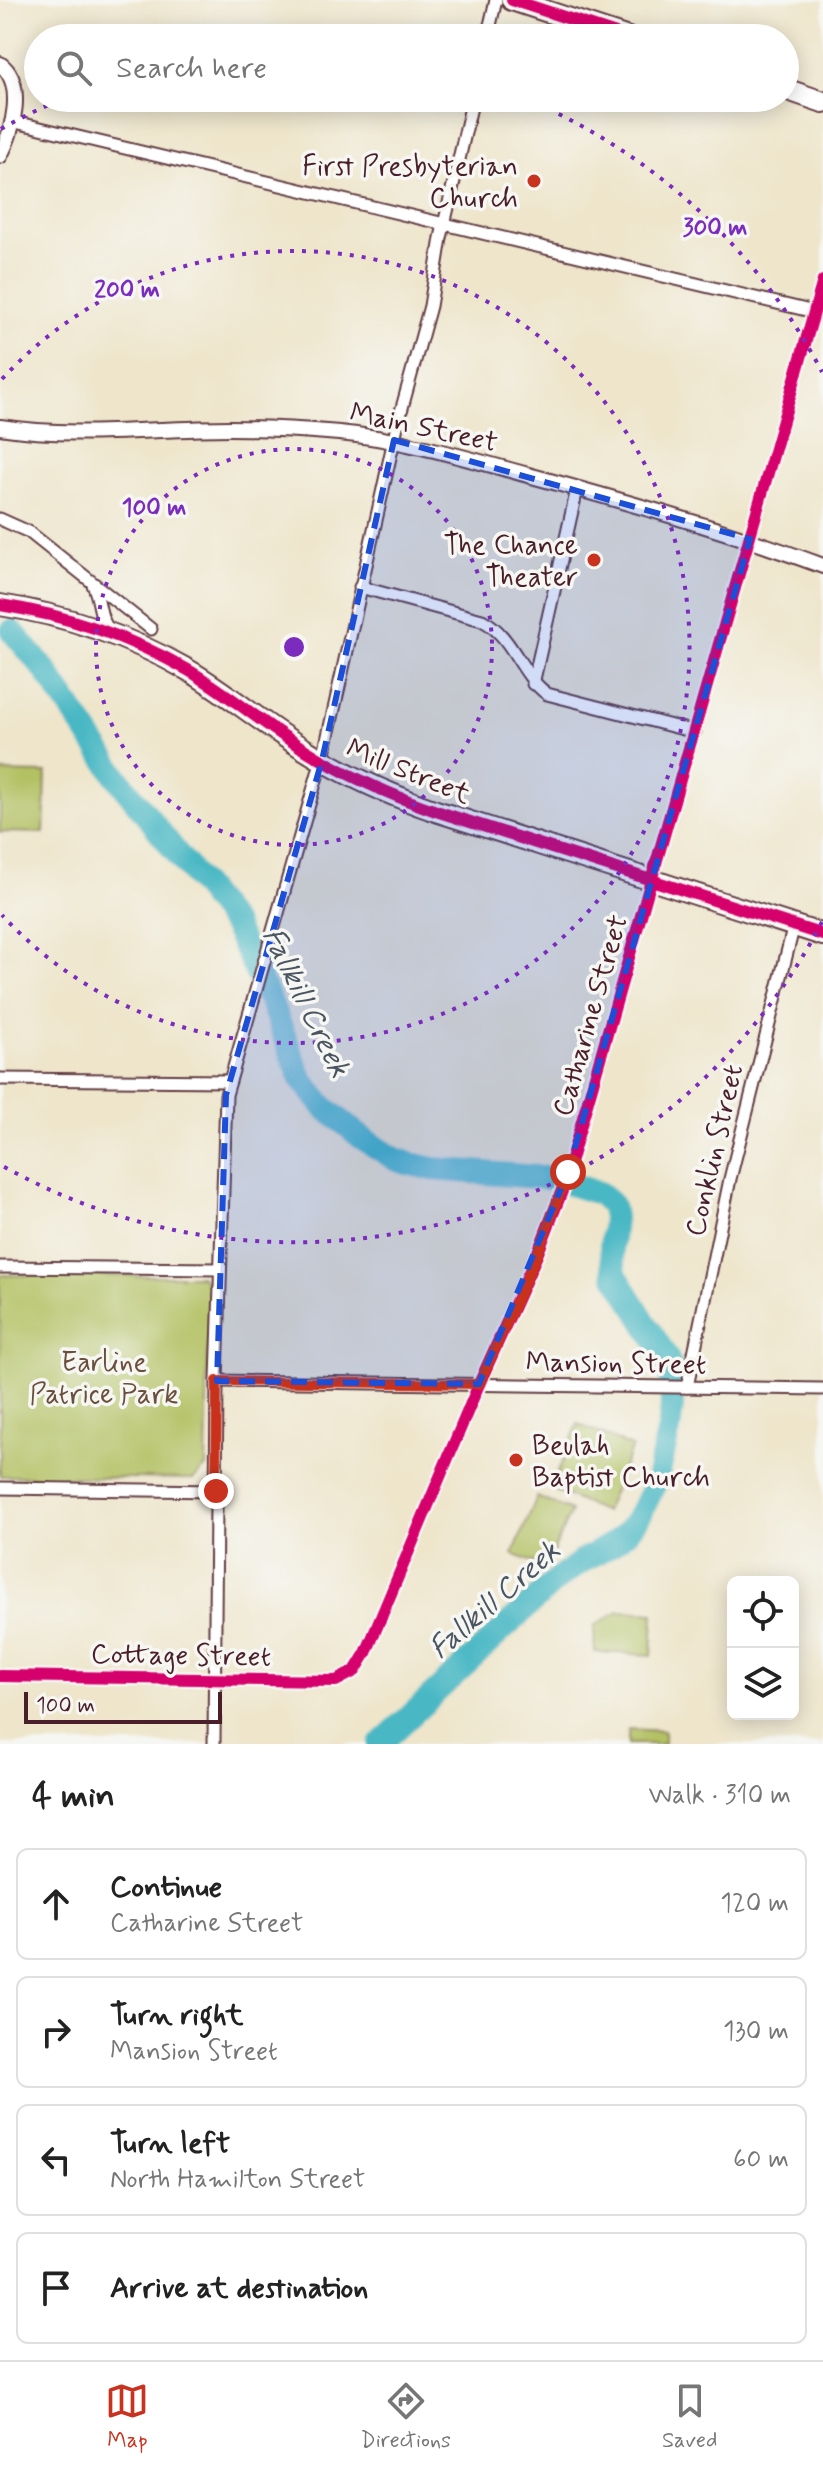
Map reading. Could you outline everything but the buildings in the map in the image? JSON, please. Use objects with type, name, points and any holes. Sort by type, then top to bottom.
[{"type":"highway","points":[[512,0],[585,24]]},
{"type":"highway","points":[[799,94],[823,102]]},
{"type":"highway","name":"Mill Street","points":[[0,605],[34,611],[116,635],[149,649],[191,672],[322,760],[413,803],[823,935]]},
{"type":"street","points":[[490,24],[496,0]]},
{"type":"street","points":[[0,64],[9,72],[15,86],[11,121],[0,156]]},
{"type":"street","points":[[214,1744],[217,1381],[226,1095],[322,760],[394,440],[430,306],[444,225],[470,112]]},
{"type":"street","points":[[11,121],[819,313]]},
{"type":"street","name":"Catharine Street","points":[[358,1667],[562,1191],[750,539],[819,313],[823,281]]},
{"type":"street","name":"Main Street","points":[[0,427],[71,433],[229,428],[394,440],[649,508],[750,539],[823,566]]},
{"type":"street","points":[[533,684],[577,489]]},
{"type":"street","points":[[0,519],[29,532],[151,629]]},
{"type":"street","points":[[88,578],[98,594],[102,620],[116,635]]},
{"type":"street","points":[[360,587],[482,620],[494,626],[506,638],[533,684],[547,694],[695,732]]},
{"type":"street","points":[[0,614],[34,611]]},
{"type":"street","name":"Conklin Street","points":[[684,1387],[730,1179],[794,925]]},
{"type":"street","points":[[0,1079],[230,1081]]},
{"type":"street","points":[[0,1267],[220,1269]]},
{"type":"street","name":"Mansion Street","points":[[217,1381],[823,1389]]},
{"type":"street","points":[[0,1488],[216,1491]]},
{"type":"street","name":"Cottage Street","points":[[0,1676],[336,1681],[358,1667]]},
{"type":"highlighted area","points":[[394,440],[750,539],[568,1172],[479,1384],[217,1381],[226,1095],[322,760]]},
{"type":"green space","points":[[0,772],[46,773],[44,833],[0,832]]},
{"type":"green space","name":"Earline Patrice Park","points":[[0,1275],[201,1276],[209,1285],[206,1467],[194,1479],[0,1476]]},
{"type":"green space","points":[[578,1424],[632,1447],[605,1512],[551,1489]]},
{"type":"green space","points":[[537,1497],[571,1511],[546,1568],[513,1554]]},
{"type":"green space","points":[[619,1611],[654,1613],[652,1655],[595,1652],[594,1626]]},
{"type":"green space","points":[[628,1729],[664,1731],[664,1744],[628,1744]]},
{"type":"waterway","name":"Fallkill Creek","points":[[12,631],[45,670],[120,781],[234,926],[272,1005],[302,1080],[324,1107],[362,1138],[407,1163],[433,1169],[550,1178],[599,1193],[612,1205],[611,1249],[615,1274],[671,1368],[669,1429],[657,1480],[638,1518],[612,1544],[553,1583],[380,1744]]},
{"type":"cycle path","points":[[512,0],[585,24]]},
{"type":"cycle path","points":[[0,1676],[336,1681],[355,1671],[366,1653],[562,1191],[823,281]]},
{"type":"cycle path","points":[[0,605],[97,629],[166,658],[203,679],[320,758],[402,798],[823,935]]},
{"type":"place","name":"First Presbyterian Church","points":[[534,181]]},
{"type":"place","name":"The Chance Theater","points":[[594,560]]},
{"type":"place","name":"Beulah Baptist Church","points":[[516,1460]]},
{"type":"route","points":[[216,1491],[217,1381],[479,1384],[537,1255],[568,1172]]}]
